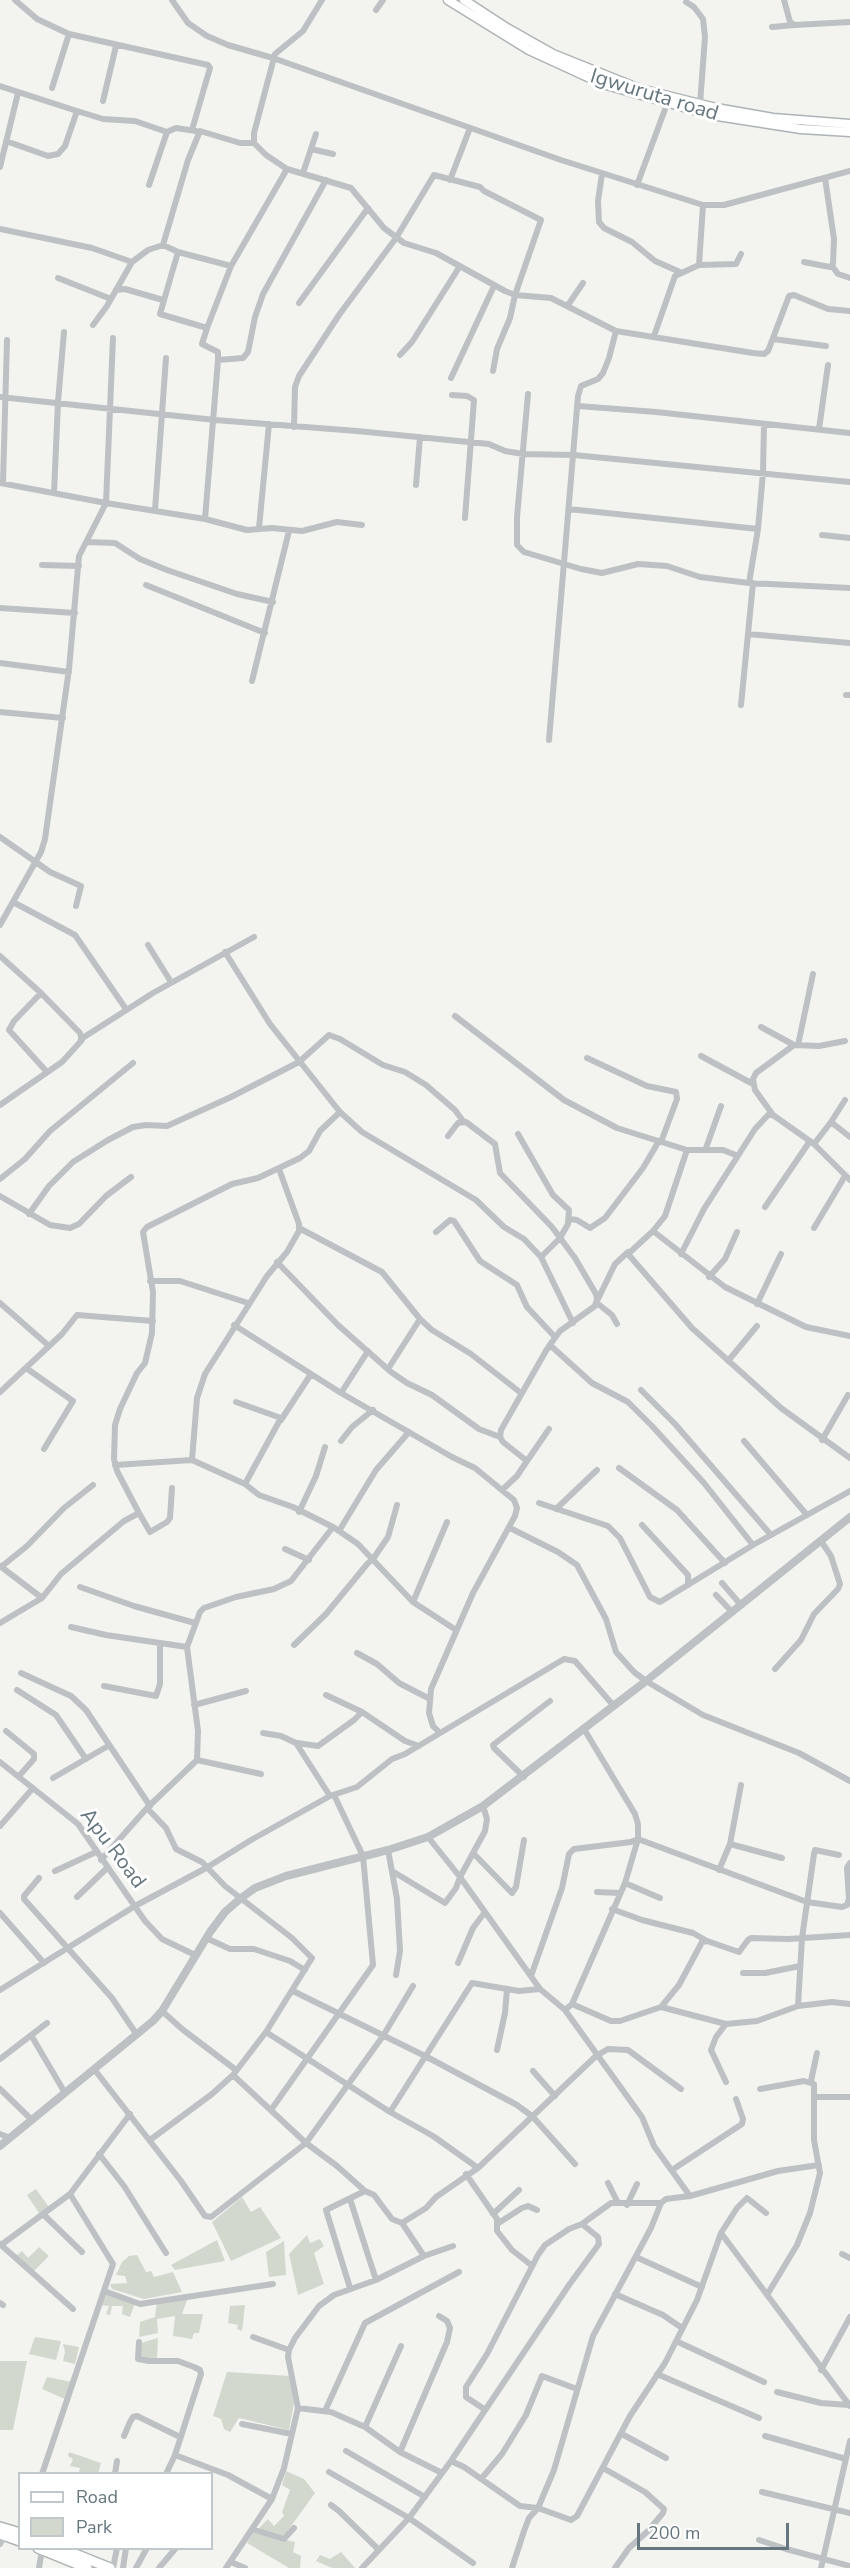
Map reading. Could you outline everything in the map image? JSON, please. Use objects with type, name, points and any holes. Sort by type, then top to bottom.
[{"type":"main road","points":[[448,0],[474,12]]},
{"type":"main road","points":[[464,0],[474,12]]},
{"type":"main road","name":"Igwuruta road","points":[[474,12],[529,50],[603,84],[667,104],[748,122],[850,132]]},
{"type":"main road","name":"Igwuruta road","points":[[474,12],[578,65],[640,89],[700,104],[773,118],[850,124]]},
{"type":"main road","points":[[1,2535],[18,2533]]},
{"type":"main road","points":[[1,2535],[18,2540]]},
{"type":"main road","points":[[42,2550],[87,2568]]},
{"type":"main road","points":[[76,2552],[111,2568]]},
{"type":"street","points":[[15,0],[38,19],[69,34],[208,65],[210,68],[196,131],[163,245]]},
{"type":"street","points":[[172,0],[188,23],[207,36],[602,174],[703,205],[724,205],[850,171]]},
{"type":"street","points":[[254,143],[254,133],[273,58],[281,48],[303,31],[322,0]]},
{"type":"street","points":[[376,10],[383,0]]},
{"type":"street","points":[[783,0],[790,22],[795,25]]},
{"type":"street","points":[[686,2],[694,7],[703,19],[705,37],[700,104]]},
{"type":"street","points":[[772,27],[850,22]]},
{"type":"street","points":[[52,88],[69,34]]},
{"type":"street","points":[[103,101],[116,46]]},
{"type":"street","points":[[0,86],[103,119],[135,122],[167,132],[176,128],[240,143],[254,143],[288,169],[351,188],[384,228],[404,243],[436,253],[494,286],[515,295],[551,298],[568,305],[616,331],[764,354],[768,351],[786,302],[791,295],[820,307],[850,311]]},
{"type":"street","points":[[0,167],[18,93]]},
{"type":"street","points":[[637,185],[667,104]]},
{"type":"street","points":[[6,141],[48,156],[58,154],[65,147],[77,111]]},
{"type":"street","points":[[450,180],[470,128]]},
{"type":"street","points":[[149,185],[167,132]]},
{"type":"street","points":[[303,173],[316,134]]},
{"type":"street","points":[[311,149],[333,154]]},
{"type":"street","points":[[205,519],[215,420],[218,352],[202,344],[231,266],[288,169]]},
{"type":"street","points":[[602,174],[597,208],[598,222],[604,228],[632,242],[650,258],[680,272]]},
{"type":"street","points":[[294,427],[295,387],[299,376],[325,335],[396,238],[434,175],[480,187],[541,220],[515,295],[510,318],[497,349],[493,371]]},
{"type":"street","points":[[825,178],[834,239],[832,266],[838,274],[850,278]]},
{"type":"street","points":[[218,360],[243,358],[248,352],[255,317],[263,294],[326,180]]},
{"type":"street","points":[[699,265],[703,205]]},
{"type":"street","points":[[299,303],[368,208]]},
{"type":"street","points":[[0,229],[92,248],[132,261]]},
{"type":"street","points":[[93,325],[111,299],[132,261],[148,250],[163,245],[178,252],[231,266]]},
{"type":"street","points":[[178,252],[160,314],[207,328]]},
{"type":"street","points":[[654,336],[671,284],[680,272],[699,265],[736,264],[741,254]]},
{"type":"street","points":[[804,262],[832,266]]},
{"type":"street","points":[[399,355],[412,342],[460,266]]},
{"type":"street","points":[[58,278],[111,299]]},
{"type":"street","points":[[568,305],[583,283]]},
{"type":"street","points":[[451,378],[494,286]]},
{"type":"street","points":[[116,290],[125,289],[163,300]]},
{"type":"street","points":[[549,740],[581,386],[598,379],[603,373],[616,331]]},
{"type":"street","points":[[54,493],[64,332]]},
{"type":"street","points":[[0,925],[36,862],[45,839],[69,672],[79,556],[106,503],[113,338]]},
{"type":"street","points":[[772,339],[826,346]]},
{"type":"street","points":[[8,340],[3,397],[2,483],[205,519],[247,530],[259,528],[302,531],[337,522],[362,525]]},
{"type":"street","points":[[155,510],[166,358]]},
{"type":"street","points":[[819,429],[828,365]]},
{"type":"street","points":[[528,394],[517,517],[517,545],[524,552],[602,573],[638,564],[667,566],[700,577],[751,583],[850,588]]},
{"type":"street","points":[[452,395],[467,396],[474,400],[465,518]]},
{"type":"street","points":[[3,397],[215,420],[489,444],[505,451],[523,454],[574,455],[850,482]]},
{"type":"street","points":[[578,406],[666,412],[850,433]]},
{"type":"street","points":[[259,528],[269,424]]},
{"type":"street","points":[[741,705],[751,583],[759,529],[764,424]]},
{"type":"street","points":[[416,485],[420,437]]},
{"type":"street","points":[[569,509],[759,529]]},
{"type":"street","points":[[252,681],[289,531]]},
{"type":"street","points":[[822,535],[850,538]]},
{"type":"street","points":[[87,542],[115,543],[128,549],[140,559],[167,570],[237,594],[273,602]]},
{"type":"street","points":[[42,566],[79,566]]},
{"type":"street","points":[[146,585],[265,633]]},
{"type":"street","points":[[0,608],[75,613]]},
{"type":"street","points":[[748,634],[850,642]]},
{"type":"street","points":[[0,663],[69,672]]},
{"type":"street","points":[[0,712],[63,718]]},
{"type":"street","points":[[0,837],[61,878],[81,886],[76,906]]},
{"type":"street","points":[[13,902],[75,935],[126,1009]]},
{"type":"street","points":[[81,1039],[171,982],[254,937]]},
{"type":"street","points":[[148,945],[171,982]]},
{"type":"street","points":[[225,952],[270,1024],[339,1112],[362,1132],[476,1200],[504,1227],[524,1239],[541,1257],[573,1323]]},
{"type":"street","points":[[0,956],[41,993],[80,1033],[81,1039],[81,1043],[62,1062],[0,1105]]},
{"type":"street","points":[[753,1083],[756,1073],[796,1045],[813,974]]},
{"type":"street","points":[[41,993],[14,1021],[9,1030],[47,1072]]},
{"type":"street","points":[[454,1016],[564,1100],[617,1128],[687,1150],[706,1148],[723,1150],[738,1156]]},
{"type":"street","points":[[761,1026],[796,1045],[819,1046],[845,1041]]},
{"type":"street","points":[[29,1214],[49,1186],[73,1162],[108,1140],[133,1128],[146,1125],[167,1126],[299,1062],[329,1035],[383,1065],[405,1072],[426,1085],[455,1110],[463,1121],[474,1126],[495,1144],[500,1173],[528,1199],[561,1238],[590,1282],[597,1301],[612,1315],[617,1324]]},
{"type":"street","points":[[701,1056],[753,1083],[773,1115],[812,1143],[848,1178],[814,1228]]},
{"type":"street","points":[[569,1219],[577,1220],[590,1228],[605,1218],[643,1168],[660,1141],[677,1099],[676,1092],[647,1086],[587,1058]]},
{"type":"street","points":[[0,1179],[25,1160],[50,1131],[133,1063]]},
{"type":"street","points":[[765,1208],[812,1143],[831,1122],[845,1100]]},
{"type":"street","points":[[706,1148],[722,1106]]},
{"type":"street","points":[[172,1488],[170,1518],[150,1532],[115,1465],[115,1425],[134,1379],[146,1364],[153,1322],[143,1232],[147,1227],[232,1184],[258,1178],[279,1169],[309,1151],[320,1131],[339,1112]]},
{"type":"street","points":[[681,1254],[704,1209],[738,1156],[764,1118],[773,1115]]},
{"type":"street","points":[[448,1136],[463,1121]]},
{"type":"street","points":[[831,1122],[850,1137]]},
{"type":"street","points":[[518,1134],[553,1195],[569,1209],[569,1219],[561,1238],[541,1257]]},
{"type":"street","points":[[500,1437],[501,1430],[554,1336],[573,1323],[597,1301],[615,1264],[652,1232],[669,1207],[687,1150]]},
{"type":"street","points":[[279,1169],[299,1228],[382,1272],[420,1319],[432,1330],[471,1354],[521,1393]]},
{"type":"street","points":[[0,1196],[50,1226],[70,1228],[79,1224],[106,1196],[130,1177]]},
{"type":"street","points":[[436,1232],[450,1220],[454,1221],[480,1261],[517,1285],[527,1307],[554,1336]]},
{"type":"street","points":[[192,1460],[193,1427],[200,1385],[212,1359],[248,1303],[286,1252],[299,1228]]},
{"type":"street","points":[[652,1232],[709,1277],[757,1304],[806,1327],[850,1336]]},
{"type":"street","points":[[709,1277],[725,1259],[737,1232]]},
{"type":"street","points":[[628,1252],[649,1280],[692,1328],[781,1408],[822,1440],[850,1458]]},
{"type":"street","points":[[757,1304],[781,1254]]},
{"type":"street","points":[[277,1262],[338,1325],[388,1370],[407,1383],[432,1395],[479,1429],[500,1437],[527,1461]]},
{"type":"street","points":[[150,1281],[180,1281],[248,1303]]},
{"type":"street","points":[[0,1303],[49,1347]]},
{"type":"street","points":[[0,1392],[49,1347],[76,1315],[153,1322]]},
{"type":"street","points":[[388,1370],[420,1319]]},
{"type":"street","points":[[234,1325],[341,1393],[475,1468],[514,1500],[517,1508],[510,1528],[485,1569],[456,1630],[429,1698],[429,1713],[433,1726],[440,1733]]},
{"type":"street","points":[[728,1361],[757,1326]]},
{"type":"street","points":[[549,1346],[592,1383],[628,1402],[704,1483],[753,1545]]},
{"type":"street","points":[[341,1393],[368,1351]]},
{"type":"street","points":[[26,1368],[73,1401],[44,1449]]},
{"type":"street","points":[[245,1484],[281,1420],[311,1374]]},
{"type":"street","points":[[641,1390],[675,1424],[771,1535]]},
{"type":"street","points":[[822,1440],[848,1395]]},
{"type":"street","points":[[236,1402],[278,1416],[281,1420]]},
{"type":"street","points":[[341,1441],[352,1427],[373,1410]]},
{"type":"street","points":[[502,1490],[517,1476],[549,1429]]},
{"type":"street","points":[[102,1860],[148,1807],[197,1760],[198,1731],[187,1647],[195,1623],[204,1608],[274,1589],[291,1581],[336,1529],[376,1470],[409,1432]]},
{"type":"street","points":[[744,1441],[807,1515]]},
{"type":"street","points":[[299,1512],[318,1470],[325,1447]]},
{"type":"street","points":[[115,1465],[192,1460],[245,1484],[259,1496],[276,1500],[336,1529],[358,1544],[413,1602],[456,1630]]},
{"type":"street","points":[[619,1468],[677,1510],[724,1563]]},
{"type":"street","points":[[556,1509],[597,1470]]},
{"type":"street","points":[[42,1598],[0,1567],[27,1546],[64,1508],[93,1485]]},
{"type":"street","points":[[539,1503],[608,1526],[616,1533],[650,1597],[660,1602],[753,1545],[850,1491]]},
{"type":"street","points":[[294,1645],[326,1614],[373,1559],[388,1537],[397,1505]]},
{"type":"street","points":[[0,1623],[42,1598],[61,1574],[124,1521],[139,1513]]},
{"type":"street","points":[[0,2146],[137,2035],[162,2011],[206,1938],[225,1912],[241,1898],[255,1888],[286,1876],[388,1850],[428,1837],[483,1806],[646,1682],[850,1517]]},
{"type":"street","points":[[413,1602],[447,1522]]},
{"type":"street","points":[[642,1525],[688,1575],[688,1586]]},
{"type":"street","points":[[510,1528],[558,1552],[577,1565],[606,1619],[616,1652],[633,1672],[646,1682],[704,1715],[799,1753],[850,1781]]},
{"type":"street","points":[[775,1669],[795,1648],[814,1614],[835,1593],[840,1584],[831,1556],[822,1541]]},
{"type":"street","points":[[285,1549],[309,1560]]},
{"type":"street","points":[[722,1582],[741,1605]]},
{"type":"street","points":[[80,1587],[134,1606],[195,1623]]},
{"type":"street","points":[[716,1595],[732,1612]]},
{"type":"street","points":[[71,1627],[187,1647]]},
{"type":"street","points":[[104,1686],[156,1696],[160,1684],[160,1644]]},
{"type":"street","points":[[357,1653],[377,1664],[399,1683],[429,1698]]},
{"type":"street","points":[[0,1990],[135,1906],[206,1868],[251,1840],[332,1796],[357,1787],[383,1765],[564,1659],[575,1660],[613,1705]]},
{"type":"street","points":[[21,1673],[71,1696],[86,1710],[148,1807],[166,1828],[176,1849],[202,1862],[206,1868],[309,1953],[312,1958],[266,2032],[235,2072],[212,2094],[150,2140]]},
{"type":"street","points":[[17,1690],[56,1714],[86,1759]]},
{"type":"street","points":[[194,1705],[246,1691]]},
{"type":"street","points":[[326,1695],[362,1712],[405,1741],[419,1746]]},
{"type":"street","points":[[524,1777],[493,1745],[550,1701]]},
{"type":"street","points":[[262,1733],[281,1736],[296,1743],[318,1746],[362,1712]]},
{"type":"street","points":[[565,2010],[572,2004],[625,1884],[638,1839],[635,1814],[584,1729]]},
{"type":"street","points":[[6,1731],[34,1754],[34,1759],[19,1776]]},
{"type":"street","points":[[271,2110],[373,1965],[363,1856],[332,1796],[296,1743]]},
{"type":"street","points":[[53,1778],[108,1746]]},
{"type":"street","points":[[197,1760],[261,1774]]},
{"type":"street","name":"Apu Road","points":[[0,1762],[78,1824],[107,1869],[162,1939],[195,1955]]},
{"type":"street","points":[[719,1870],[730,1844],[741,1785]]},
{"type":"street","points":[[0,1826],[33,1788]]},
{"type":"street","points":[[392,1871],[445,1903],[456,1888],[485,1831],[487,1819],[483,1806]]},
{"type":"street","points":[[428,1837],[460,1877],[540,1989],[565,2010],[642,2117],[654,2146],[690,2196]]},
{"type":"street","points":[[531,1976],[562,1888],[571,1850],[631,1842],[638,1839],[807,1902],[842,1907],[847,1905],[849,1899],[847,1868],[850,1863]]},
{"type":"street","points":[[474,1854],[513,1893],[524,1840]]},
{"type":"street","points":[[730,1844],[782,1858]]},
{"type":"street","points":[[388,1850],[397,1899],[400,1951],[396,1975]]},
{"type":"street","points":[[798,2007],[802,1938],[815,1851],[839,1855]]},
{"type":"street","points":[[55,1871],[96,1852]]},
{"type":"street","points":[[77,1897],[107,1869]]},
{"type":"street","points":[[39,1878],[24,1899],[112,1998],[137,2035]]},
{"type":"street","points":[[625,1884],[660,1898]]},
{"type":"street","points":[[597,1892],[620,1893]]},
{"type":"street","points":[[612,1909],[693,1934],[740,1952],[751,1938],[850,1935]]},
{"type":"street","points":[[458,1963],[473,1928],[485,1912]]},
{"type":"street","points":[[0,1913],[44,1963]]},
{"type":"street","points":[[206,1938],[230,1949],[254,1949],[290,1961],[305,1970]]},
{"type":"street","points":[[572,2004],[611,2021],[620,2021],[661,2007],[679,1985],[698,1947],[707,1941]]},
{"type":"street","points":[[743,1973],[765,1973],[800,1966]]},
{"type":"street","points":[[390,2112],[472,1983],[531,1992],[540,1989]]},
{"type":"street","points":[[94,2069],[150,2140],[205,2216],[211,2217],[306,2144],[350,2085],[413,1986]]},
{"type":"street","points":[[497,2050],[505,2013],[507,1989]]},
{"type":"street","points":[[293,1991],[491,2090],[533,2117],[575,2164]]},
{"type":"street","points":[[661,2007],[726,2024],[757,2020],[798,2007],[832,2002],[850,2004]]},
{"type":"street","points":[[162,2011],[235,2072],[306,2144],[337,2166],[364,2191],[374,2194],[392,2219],[402,2223],[424,2256]]},
{"type":"street","points":[[0,2059],[47,2023]]},
{"type":"street","points":[[726,2024],[716,2037],[711,2050],[726,2082]]},
{"type":"street","points":[[266,2032],[390,2112],[433,2136],[478,2168]]},
{"type":"street","points":[[31,2035],[65,2093]]},
{"type":"street","points":[[402,2223],[426,2208],[466,2174],[478,2168],[596,2056],[608,2049],[628,2050],[681,2089]]},
{"type":"street","points":[[768,2295],[797,2245],[817,2188],[819,2165],[814,2140],[814,2084],[811,2081],[817,2053]]},
{"type":"street","points":[[533,2070],[555,2096]]},
{"type":"street","points":[[760,2089],[811,2081]]},
{"type":"street","points":[[0,2089],[32,2120]]},
{"type":"street","points":[[815,2097],[850,2097]]},
{"type":"street","points":[[672,2170],[742,2124],[743,2120],[736,2099]]},
{"type":"street","points":[[73,2309],[1,2244],[70,2194],[130,2114]]},
{"type":"street","points":[[0,2134],[10,2138]]},
{"type":"street","points":[[99,2154],[166,2253]]},
{"type":"street","points":[[512,2568],[529,2518],[538,2508],[554,2469],[593,2336],[636,2257],[661,2203],[666,2199],[690,2196],[778,2170],[819,2165]]},
{"type":"street","points":[[466,2174],[497,2219],[498,2231],[512,2250],[531,2265]]},
{"type":"street","points":[[608,2183],[618,2203]]},
{"type":"street","points":[[627,2205],[637,2184]]},
{"type":"street","points":[[493,2214],[519,2190]]},
{"type":"street","points":[[350,2288],[326,2214],[329,2208],[364,2191]]},
{"type":"street","points":[[43,2472],[113,2264],[70,2194]]},
{"type":"street","points":[[451,2461],[482,2479],[520,2506],[538,2508],[571,2520],[578,2516],[622,2434],[676,2342],[702,2287],[721,2233],[737,2208],[747,2198],[766,2212]]},
{"type":"street","points":[[350,2199],[376,2280]]},
{"type":"street","points":[[484,2409],[466,2397],[466,2387],[487,2354],[531,2265],[545,2246],[569,2229],[582,2224],[605,2206],[618,2203],[627,2205],[661,2203]]},
{"type":"street","points":[[497,2224],[522,2208],[528,2206],[537,2210]]},
{"type":"street","points":[[44,2215],[82,2252]]},
{"type":"street","points":[[362,2568],[409,2518],[451,2461],[484,2409],[599,2244],[598,2237],[582,2224]]},
{"type":"street","points":[[721,2233],[850,2406]]},
{"type":"street","points":[[245,2568],[228,2565],[272,2499],[284,2468],[298,2408],[289,2350],[319,2306],[334,2295],[376,2280],[424,2256],[453,2246]]},
{"type":"street","points":[[842,2254],[850,2258]]},
{"type":"street","points":[[636,2257],[702,2287]]},
{"type":"street","points":[[325,2411],[365,2323],[459,2272]]},
{"type":"street","points":[[104,2291],[140,2304],[273,2284]]},
{"type":"street","points":[[615,2294],[663,2315],[682,2328]]},
{"type":"street","points":[[400,2452],[447,2342],[450,2328],[447,2321],[439,2316]]},
{"type":"street","points":[[821,2370],[850,2316]]},
{"type":"street","points":[[253,2337],[289,2350]]},
{"type":"street","points":[[139,2342],[138,2359],[178,2361],[200,2370],[201,2374],[175,2455],[167,2472]]},
{"type":"street","points":[[676,2342],[764,2382]]},
{"type":"street","points":[[364,2427],[401,2346]]},
{"type":"street","points":[[657,2374],[759,2418]]},
{"type":"street","points":[[482,2479],[502,2454],[526,2415],[542,2376],[577,2389]]},
{"type":"street","points":[[777,2392],[821,2403],[850,2406]]},
{"type":"street","points":[[298,2408],[325,2411],[364,2427],[400,2452],[442,2473]]},
{"type":"street","points":[[124,2436],[133,2417],[137,2416],[180,2437]]},
{"type":"street","points":[[242,2424],[291,2434]]},
{"type":"street","points":[[622,2434],[666,2458]]},
{"type":"street","points":[[765,2436],[846,2458]]},
{"type":"street","points":[[821,2568],[850,2441]]},
{"type":"street","points":[[346,2451],[424,2497]]},
{"type":"street","points":[[175,2455],[228,2475],[272,2499]]},
{"type":"street","points":[[116,2472],[117,2461]]},
{"type":"street","points":[[603,2468],[645,2492],[664,2509],[648,2531],[628,2548],[615,2568]]},
{"type":"street","points":[[328,2472],[409,2518],[473,2563]]},
{"type":"street","points":[[762,2492],[850,2513]]},
{"type":"street","points":[[331,2505],[379,2550]]},
{"type":"street","points":[[252,2529],[284,2538],[294,2528]]},
{"type":"street","points":[[759,2540],[850,2566]]},
{"type":"street","points":[[39,2568],[40,2550]]},
{"type":"street","points":[[111,2568],[116,2550]]},
{"type":"street","points":[[123,2568],[126,2550]]},
{"type":"street","points":[[136,2568],[146,2550]]},
{"type":"street","points":[[159,2568],[174,2550]]},
{"type":"green space","points":[[36,2189],[49,2207],[39,2213],[27,2195]]},
{"type":"green space","points":[[242,2197],[251,2212],[260,2207],[281,2238],[231,2261],[212,2222]]},
{"type":"green space","points":[[307,2235],[310,2243],[320,2239],[324,2246],[314,2253],[324,2284],[298,2295],[289,2254]]},
{"type":"green space","points":[[217,2240],[225,2261],[175,2270],[171,2265]]},
{"type":"green space","points":[[284,2241],[286,2275],[269,2277],[266,2252]]},
{"type":"green space","points":[[39,2247],[49,2256],[33,2272],[16,2256],[22,2251],[28,2258]]},
{"type":"green space","points":[[137,2255],[146,2272],[151,2271],[154,2277],[173,2272],[182,2292],[144,2299],[112,2289],[110,2284],[127,2283],[125,2276],[116,2275],[122,2262],[129,2256]]},
{"type":"green space","points":[[104,2292],[135,2303],[130,2317],[122,2314],[123,2306],[112,2306],[110,2315],[106,2314],[109,2306],[100,2305]]},
{"type":"green space","points":[[189,2295],[182,2314],[203,2314],[199,2333],[194,2333],[192,2339],[173,2336],[175,2316],[157,2319],[158,2333],[139,2337],[140,2322],[155,2317],[157,2301]]},
{"type":"green space","points":[[245,2305],[242,2331],[237,2329],[238,2325],[228,2323],[230,2306]]},
{"type":"green space","points":[[35,2337],[61,2341],[56,2360],[29,2354]]},
{"type":"green space","points":[[158,2338],[157,2359],[140,2358],[141,2343]]},
{"type":"green space","points":[[63,2344],[79,2347],[75,2364],[63,2361],[65,2352]]},
{"type":"green space","points":[[0,2361],[27,2361],[13,2430],[0,2430]]},
{"type":"green space","points":[[227,2372],[291,2376],[295,2398],[289,2430],[239,2418],[230,2432],[224,2429],[221,2419],[213,2416]]},
{"type":"green space","points":[[47,2377],[72,2382],[67,2400],[42,2389]]},
{"type":"green space","points":[[69,2452],[101,2463],[98,2472],[79,2472],[80,2468],[70,2466],[73,2459],[68,2456]]},
{"type":"green space","points":[[286,2471],[304,2479],[315,2493],[284,2536],[260,2529],[260,2527],[268,2519],[274,2526],[284,2516],[282,2512],[290,2490],[282,2485]]},
{"type":"green space","points":[[253,2532],[295,2542],[293,2552],[301,2556],[300,2568],[289,2568],[247,2543]]},
{"type":"green space","points":[[341,2552],[355,2568],[332,2568],[316,2561],[320,2555],[330,2559]]}]
